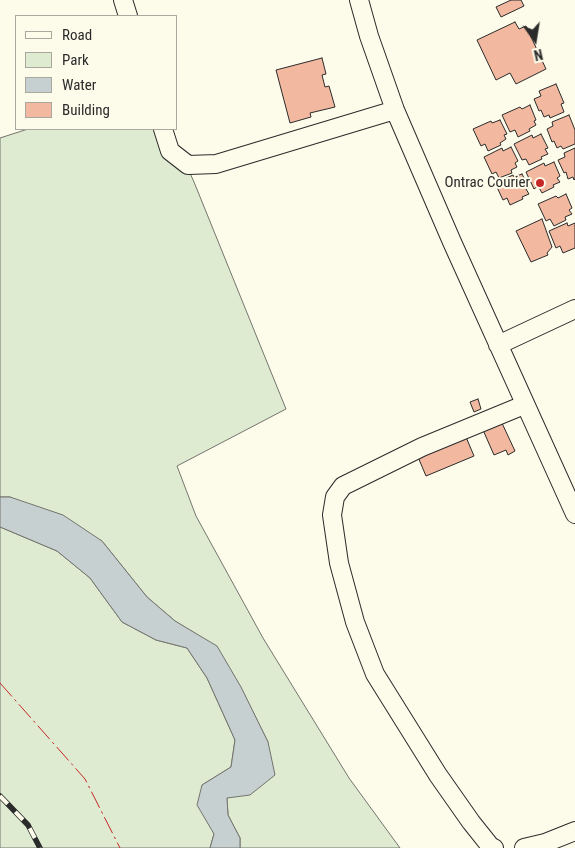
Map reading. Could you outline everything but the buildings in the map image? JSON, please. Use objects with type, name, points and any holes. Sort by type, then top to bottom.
[{"type":"street","points":[[123,0],[128,15]]},
{"type":"street","points":[[359,0],[369,36],[395,110],[524,404],[575,514]]},
{"type":"street","points":[[163,130],[170,152],[188,165],[216,164],[395,110]]},
{"type":"street","points":[[498,345],[575,309]]},
{"type":"street","points":[[494,848],[491,847],[471,822],[438,775],[375,674],[355,622],[339,563],[332,516],[335,498],[343,486],[422,447],[524,404]]},
{"type":"street","points":[[524,848],[545,843],[575,831]]},
{"type":"green space","points":[[25,130],[170,130],[194,182],[286,409],[177,466],[196,516],[263,638],[349,778],[400,848],[240,848],[240,838],[228,815],[227,798],[268,742],[241,688],[217,647],[175,621],[147,597],[102,541],[10,497],[0,497],[0,138]]},
{"type":"green space","points":[[0,527],[57,551],[90,578],[122,622],[156,640],[187,648],[207,678],[235,740],[231,767],[202,785],[214,834],[210,848],[0,848]]},
{"type":"water","points":[[0,497],[10,497],[63,515],[102,541],[147,597],[175,621],[217,646],[241,687],[268,742],[275,775],[250,795],[227,798],[228,815],[240,838],[240,848],[210,848],[214,834],[197,805],[202,785],[231,767],[235,740],[207,678],[187,648],[156,640],[122,622],[90,578],[57,551],[0,527]]},
{"type":"railway","points":[[0,796],[28,825],[40,848]]},
{"type":"power","points":[[0,683],[85,779],[120,848]]},
{"type":"place","name":"Ontrac Courier","points":[[540,183]]}]
